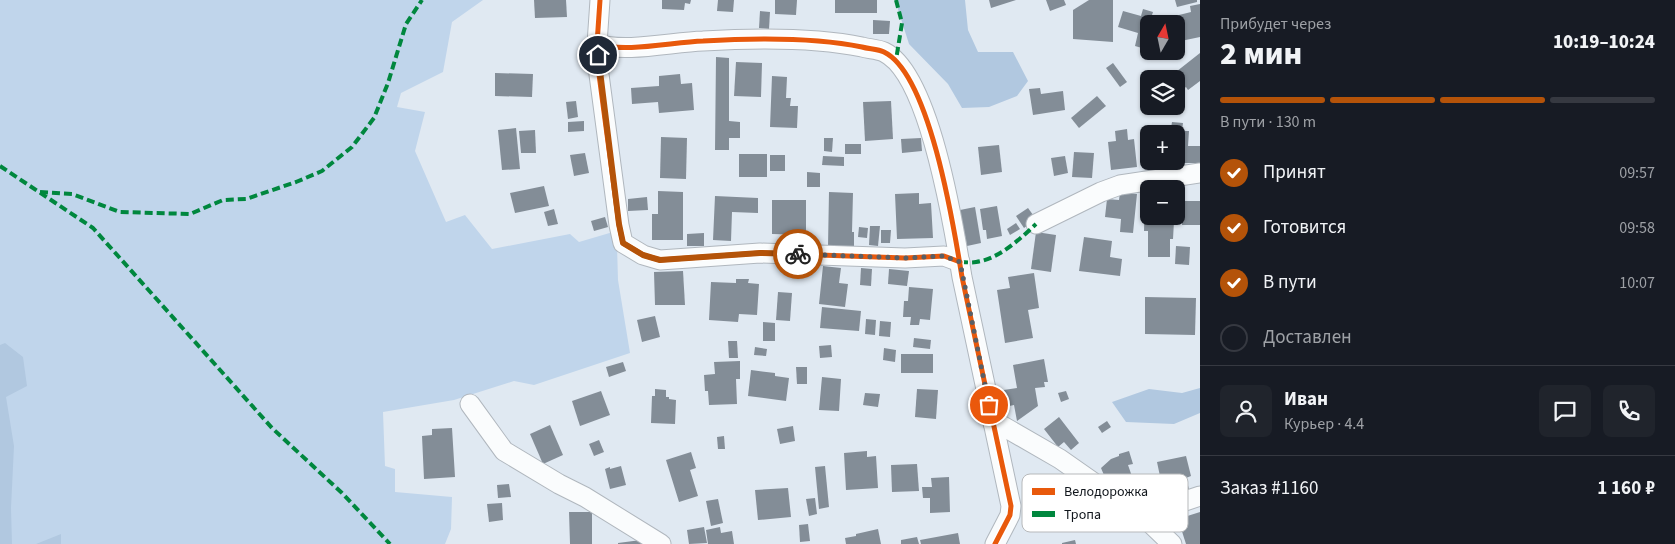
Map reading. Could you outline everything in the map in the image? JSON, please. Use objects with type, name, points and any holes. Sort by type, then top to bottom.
[{"type":"street","points":[[600,0],[597,44],[601,87],[623,243],[643,255],[660,260],[760,253],[905,258],[944,256],[960,262]]},
{"type":"street","points":[[597,44],[623,48],[748,38],[848,44],[883,52],[896,60],[918,94],[937,152],[953,215],[955,243],[1011,506],[1010,515],[994,544]]},
{"type":"street","points":[[1036,224],[1120,185],[1200,173]]},
{"type":"street","points":[[470,404],[504,451],[559,484],[585,496],[662,544]]},
{"type":"street","points":[[993,423],[1001,425],[1060,459],[1081,474]]},
{"type":"street","points":[[1188,500],[1200,496]]},
{"type":"street","points":[[1160,532],[1172,544]]},
{"type":"shaded area","points":[[0,0],[483,0],[452,22],[443,72],[401,93],[397,107],[425,112],[415,151],[446,222],[465,215],[492,249],[570,234],[579,242],[613,232],[617,245],[618,280],[630,353],[534,385],[514,381],[454,400],[383,412],[385,466],[395,469],[395,492],[452,497],[451,529],[445,544],[0,544]]},
{"type":"shaded area","points":[[895,0],[965,0],[968,30],[978,52],[1013,52],[1028,81],[1017,96],[989,107],[962,108],[948,84],[909,44]]},
{"type":"shaded area","points":[[5,343],[23,357],[27,386],[6,397],[14,446],[11,508],[12,544],[0,544],[0,345]]},
{"type":"shaded area","points":[[1200,388],[1200,413],[1174,424],[1126,422],[1112,402],[1149,389],[1182,393]]},
{"type":"shaded area","points":[[61,534],[61,544],[36,544]]},
{"type":"building","points":[[534,0],[566,0],[567,17],[535,18]]},
{"type":"building","points":[[662,0],[691,0],[690,4],[685,3],[684,10],[662,9]]},
{"type":"building","points":[[718,0],[734,0],[733,12],[717,11]]},
{"type":"building","points":[[775,0],[797,0],[796,15],[775,14]]},
{"type":"building","points":[[835,0],[877,0],[877,13],[835,13]]},
{"type":"building","points":[[989,0],[1016,0],[991,8]]},
{"type":"building","points":[[1046,0],[1064,0],[1066,5],[1050,11]]},
{"type":"building","points":[[1089,0],[1113,0],[1113,42],[1073,39],[1073,10]]},
{"type":"building","points":[[1175,0],[1197,0],[1197,2],[1177,7]]},
{"type":"building","points":[[1200,4],[1200,37],[1185,40],[1185,15],[1179,15],[1191,12],[1190,6]]},
{"type":"building","points":[[1143,9],[1153,12],[1152,15],[1141,15]]},
{"type":"building","points":[[760,11],[770,12],[769,29],[759,28]]},
{"type":"building","points":[[1123,11],[1140,16],[1140,47],[1135,46],[1138,33],[1118,27]]},
{"type":"building","points":[[873,20],[890,21],[889,34],[873,34]]},
{"type":"building","points":[[1200,53],[1200,81],[1188,90],[1185,88],[1185,70],[1178,70]]},
{"type":"building","points":[[716,57],[729,58],[729,121],[740,122],[740,138],[729,138],[729,150],[715,150]]},
{"type":"building","points":[[736,62],[762,63],[761,97],[734,96]]},
{"type":"building","points":[[1113,63],[1127,82],[1120,87],[1106,68]]},
{"type":"building","points":[[495,73],[533,74],[532,97],[495,96]]},
{"type":"building","points":[[680,74],[681,84],[692,83],[694,110],[659,113],[658,102],[632,104],[631,88],[659,86],[659,76]]},
{"type":"building","points":[[772,76],[787,77],[786,98],[791,98],[790,106],[798,106],[797,128],[770,127]]},
{"type":"building","points":[[1040,88],[1041,94],[1063,91],[1065,110],[1033,115],[1029,89]]},
{"type":"building","points":[[1097,96],[1106,106],[1079,128],[1071,118]]},
{"type":"building","points":[[576,101],[578,117],[568,119],[566,102]]},
{"type":"building","points":[[891,101],[893,139],[865,141],[863,102]]},
{"type":"building","points":[[584,121],[584,131],[568,132],[568,122]]},
{"type":"building","points":[[1172,122],[1183,123],[1183,125],[1172,125]]},
{"type":"building","points":[[516,128],[520,169],[502,170],[498,130]]},
{"type":"building","points":[[1127,129],[1128,140],[1134,139],[1137,167],[1111,170],[1108,142],[1116,141],[1115,131]]},
{"type":"building","points":[[535,130],[536,153],[521,153],[519,131]]},
{"type":"building","points":[[1185,131],[1189,131],[1188,146],[1200,146],[1200,163],[1185,163]]},
{"type":"building","points":[[661,137],[687,138],[686,179],[660,178]]},
{"type":"building","points":[[824,138],[833,138],[832,152],[824,151]]},
{"type":"building","points":[[921,138],[922,151],[902,153],[901,139]]},
{"type":"building","points":[[845,144],[861,144],[861,154],[845,154]]},
{"type":"building","points":[[999,145],[1002,172],[981,175],[978,147]]},
{"type":"building","points":[[1074,152],[1094,153],[1092,178],[1072,177]]},
{"type":"building","points":[[585,153],[589,173],[574,176],[570,155]]},
{"type":"building","points":[[739,154],[767,154],[767,177],[739,177]]},
{"type":"building","points":[[770,155],[785,155],[785,171],[770,171]]},
{"type":"building","points":[[823,156],[844,157],[844,166],[822,165]]},
{"type":"building","points":[[1065,156],[1068,173],[1054,176],[1051,158]]},
{"type":"building","points":[[807,172],[820,173],[820,187],[807,187]]},
{"type":"building","points":[[544,186],[549,206],[515,213],[510,193]]},
{"type":"building","points":[[658,191],[683,192],[683,240],[652,240],[652,214],[658,214]]},
{"type":"building","points":[[829,192],[853,193],[852,232],[854,232],[854,246],[828,246]]},
{"type":"building","points":[[1120,192],[1137,194],[1133,233],[1120,232],[1121,219],[1105,217],[1107,199],[1119,200]]},
{"type":"building","points":[[919,193],[919,204],[931,203],[933,238],[897,239],[895,194]]},
{"type":"building","points":[[715,196],[758,198],[758,213],[732,212],[731,241],[713,240]]},
{"type":"building","points":[[647,197],[648,210],[628,211],[628,199]]},
{"type":"building","points":[[772,200],[806,200],[806,235],[772,234]]},
{"type":"building","points":[[1185,201],[1200,201],[1200,225],[1185,225]]},
{"type":"building","points":[[997,206],[1002,236],[987,239],[986,230],[983,230],[980,209]]},
{"type":"building","points":[[975,207],[981,243],[967,246],[960,210]]},
{"type":"building","points":[[1028,208],[1036,219],[1024,228],[1016,216]]},
{"type":"building","points":[[554,209],[558,224],[548,226],[544,212]]},
{"type":"building","points":[[605,217],[608,227],[594,231],[591,221]]},
{"type":"building","points":[[1016,223],[1020,229],[1010,235],[1007,229]]},
{"type":"building","points":[[1144,225],[1174,225],[1173,239],[1170,239],[1170,257],[1148,257],[1148,231],[1144,231]]},
{"type":"building","points":[[870,226],[880,226],[878,246],[869,245]]},
{"type":"building","points":[[859,227],[868,228],[867,238],[858,237]]},
{"type":"building","points":[[881,230],[891,230],[890,243],[881,243]]},
{"type":"building","points":[[1036,232],[1056,235],[1051,272],[1031,269]]},
{"type":"building","points":[[704,233],[704,246],[687,246],[687,234]]},
{"type":"building","points":[[1084,237],[1112,241],[1110,257],[1122,259],[1120,276],[1079,271]]},
{"type":"building","points":[[1176,246],[1190,247],[1189,265],[1175,264]]},
{"type":"building","points":[[823,266],[841,268],[839,283],[848,284],[845,307],[819,304]]},
{"type":"building","points":[[861,268],[872,269],[871,286],[860,285]]},
{"type":"building","points":[[889,269],[909,271],[907,286],[888,284]]},
{"type":"building","points":[[683,271],[685,305],[655,305],[654,272]]},
{"type":"building","points":[[1034,273],[1039,308],[1028,310],[1033,338],[1005,343],[997,290],[1010,288],[1008,277]]},
{"type":"building","points":[[736,279],[749,279],[748,283],[759,284],[757,315],[739,314],[738,322],[709,320],[711,282],[736,283]]},
{"type":"building","points":[[909,287],[933,289],[930,320],[920,319],[919,325],[910,325],[911,317],[903,317],[904,301],[908,301]]},
{"type":"building","points":[[778,292],[792,293],[790,321],[776,320]]},
{"type":"building","points":[[1145,297],[1196,298],[1195,335],[1145,334]]},
{"type":"building","points":[[822,307],[861,311],[859,331],[820,328]]},
{"type":"building","points":[[655,316],[660,337],[642,342],[637,320]]},
{"type":"building","points":[[866,319],[876,320],[875,335],[865,334]]},
{"type":"building","points":[[880,321],[891,322],[890,337],[879,336]]},
{"type":"building","points":[[763,322],[775,323],[775,341],[763,341]]},
{"type":"building","points":[[914,338],[931,340],[930,349],[913,347]]},
{"type":"building","points":[[728,341],[737,341],[738,358],[729,358]]},
{"type":"building","points":[[831,345],[832,357],[820,358],[819,346]]},
{"type":"building","points":[[755,347],[767,349],[766,356],[754,355]]},
{"type":"building","points":[[884,348],[896,350],[895,362],[883,360]]},
{"type":"building","points":[[901,354],[933,354],[933,373],[901,373]]},
{"type":"building","points":[[1044,359],[1048,382],[1044,382],[1045,387],[1035,388],[1038,406],[1017,421],[1014,405],[1000,408],[997,391],[1017,388],[1013,365]]},
{"type":"building","points":[[740,361],[740,379],[736,379],[737,404],[709,405],[708,391],[705,391],[704,375],[715,374],[714,362]]},
{"type":"building","points":[[623,362],[626,371],[609,377],[606,367]]},
{"type":"building","points":[[796,367],[807,367],[807,384],[797,384]]},
{"type":"building","points":[[751,370],[775,373],[775,376],[789,378],[786,401],[748,396]]},
{"type":"building","points":[[822,377],[841,379],[839,411],[819,410]]},
{"type":"building","points":[[655,389],[666,390],[666,397],[676,400],[675,424],[651,423],[652,396],[655,396]]},
{"type":"building","points":[[917,389],[938,390],[936,419],[915,417]]},
{"type":"building","points":[[601,391],[610,415],[580,426],[572,401]]},
{"type":"building","points":[[1066,391],[1069,399],[1061,402],[1058,393]]},
{"type":"building","points":[[865,393],[880,394],[878,407],[863,405]]},
{"type":"building","points":[[1059,417],[1079,443],[1071,450],[1064,442],[1058,447],[1044,429]]},
{"type":"building","points":[[1107,421],[1111,427],[1102,433],[1098,427]]},
{"type":"building","points":[[550,425],[563,455],[543,464],[530,434]]},
{"type":"building","points":[[793,426],[795,441],[780,444],[777,429]]},
{"type":"building","points":[[452,428],[455,477],[424,479],[422,436],[432,435],[432,429]]},
{"type":"building","points":[[724,436],[725,449],[718,449],[717,437]]},
{"type":"building","points":[[599,440],[604,452],[594,456],[589,444]]},
{"type":"building","points":[[867,451],[867,457],[876,456],[878,488],[846,490],[844,453]]},
{"type":"building","points":[[1129,451],[1133,464],[1128,465],[1131,474],[1104,474],[1101,468],[1111,459],[1119,456],[1119,454]]},
{"type":"building","points":[[691,452],[696,468],[690,470],[698,496],[679,502],[666,460]]},
{"type":"building","points":[[1186,456],[1191,476],[1188,477],[1188,474],[1160,474],[1157,462]]},
{"type":"building","points":[[917,464],[919,491],[892,492],[891,465]]},
{"type":"building","points":[[621,466],[626,485],[610,489],[605,469]]},
{"type":"building","points":[[825,466],[829,507],[819,509],[815,467]]},
{"type":"building","points":[[949,477],[950,512],[930,513],[930,498],[923,498],[922,487],[932,487],[931,478]]},
{"type":"building","points":[[509,484],[511,497],[498,498],[497,485]]},
{"type":"building","points":[[788,488],[791,517],[758,520],[755,490]]},
{"type":"building","points":[[815,498],[817,514],[809,516],[806,499]]},
{"type":"building","points":[[718,499],[723,523],[711,526],[706,501]]},
{"type":"building","points":[[502,503],[503,520],[489,522],[487,504]]},
{"type":"building","points":[[569,512],[592,512],[592,544],[570,544]]},
{"type":"building","points":[[1200,512],[1200,544],[1186,544],[1182,532],[1188,532],[1188,516]]},
{"type":"building","points":[[808,524],[810,541],[800,542],[799,525]]},
{"type":"building","points":[[704,527],[707,543],[689,544],[687,530]]},
{"type":"building","points":[[720,527],[721,533],[732,531],[734,544],[708,544],[706,530]]},
{"type":"building","points":[[878,529],[881,544],[846,544],[845,538]]},
{"type":"building","points":[[958,533],[960,544],[921,544],[920,540]]},
{"type":"building","points":[[917,537],[919,544],[901,544],[901,540]]},
{"type":"building","points":[[641,540],[642,544],[618,544],[618,543]]},
{"type":"building","points":[[1075,540],[1076,544],[1062,544],[1062,543]]},
{"type":"marked path","points":[[40,192],[72,194],[120,212],[190,214],[223,200],[246,199],[322,171],[352,147],[374,118],[388,83],[406,24],[422,0]]},
{"type":"marked path","points":[[896,0],[902,23],[896,60]]},
{"type":"marked path","points":[[0,166],[93,228],[272,428],[342,493],[390,544]]},
{"type":"marked path","points":[[960,262],[976,262],[993,257],[1009,247],[1036,224]]},
{"type":"cycle path","points":[[600,0],[597,44],[598,67],[623,243],[643,255],[660,260],[760,253],[905,258],[944,256],[960,262]]},
{"type":"cycle path","points":[[597,44],[635,47],[722,40],[824,41],[879,50],[900,66],[914,90],[927,120],[937,154],[1011,506],[1010,515],[995,544]]},
{"type":"way so far","points":[[798,254],[905,258],[944,256],[960,262],[989,405]]},
{"type":"route","points":[[598,55],[598,67],[623,243],[643,255],[660,260],[760,253],[798,254]]}]
